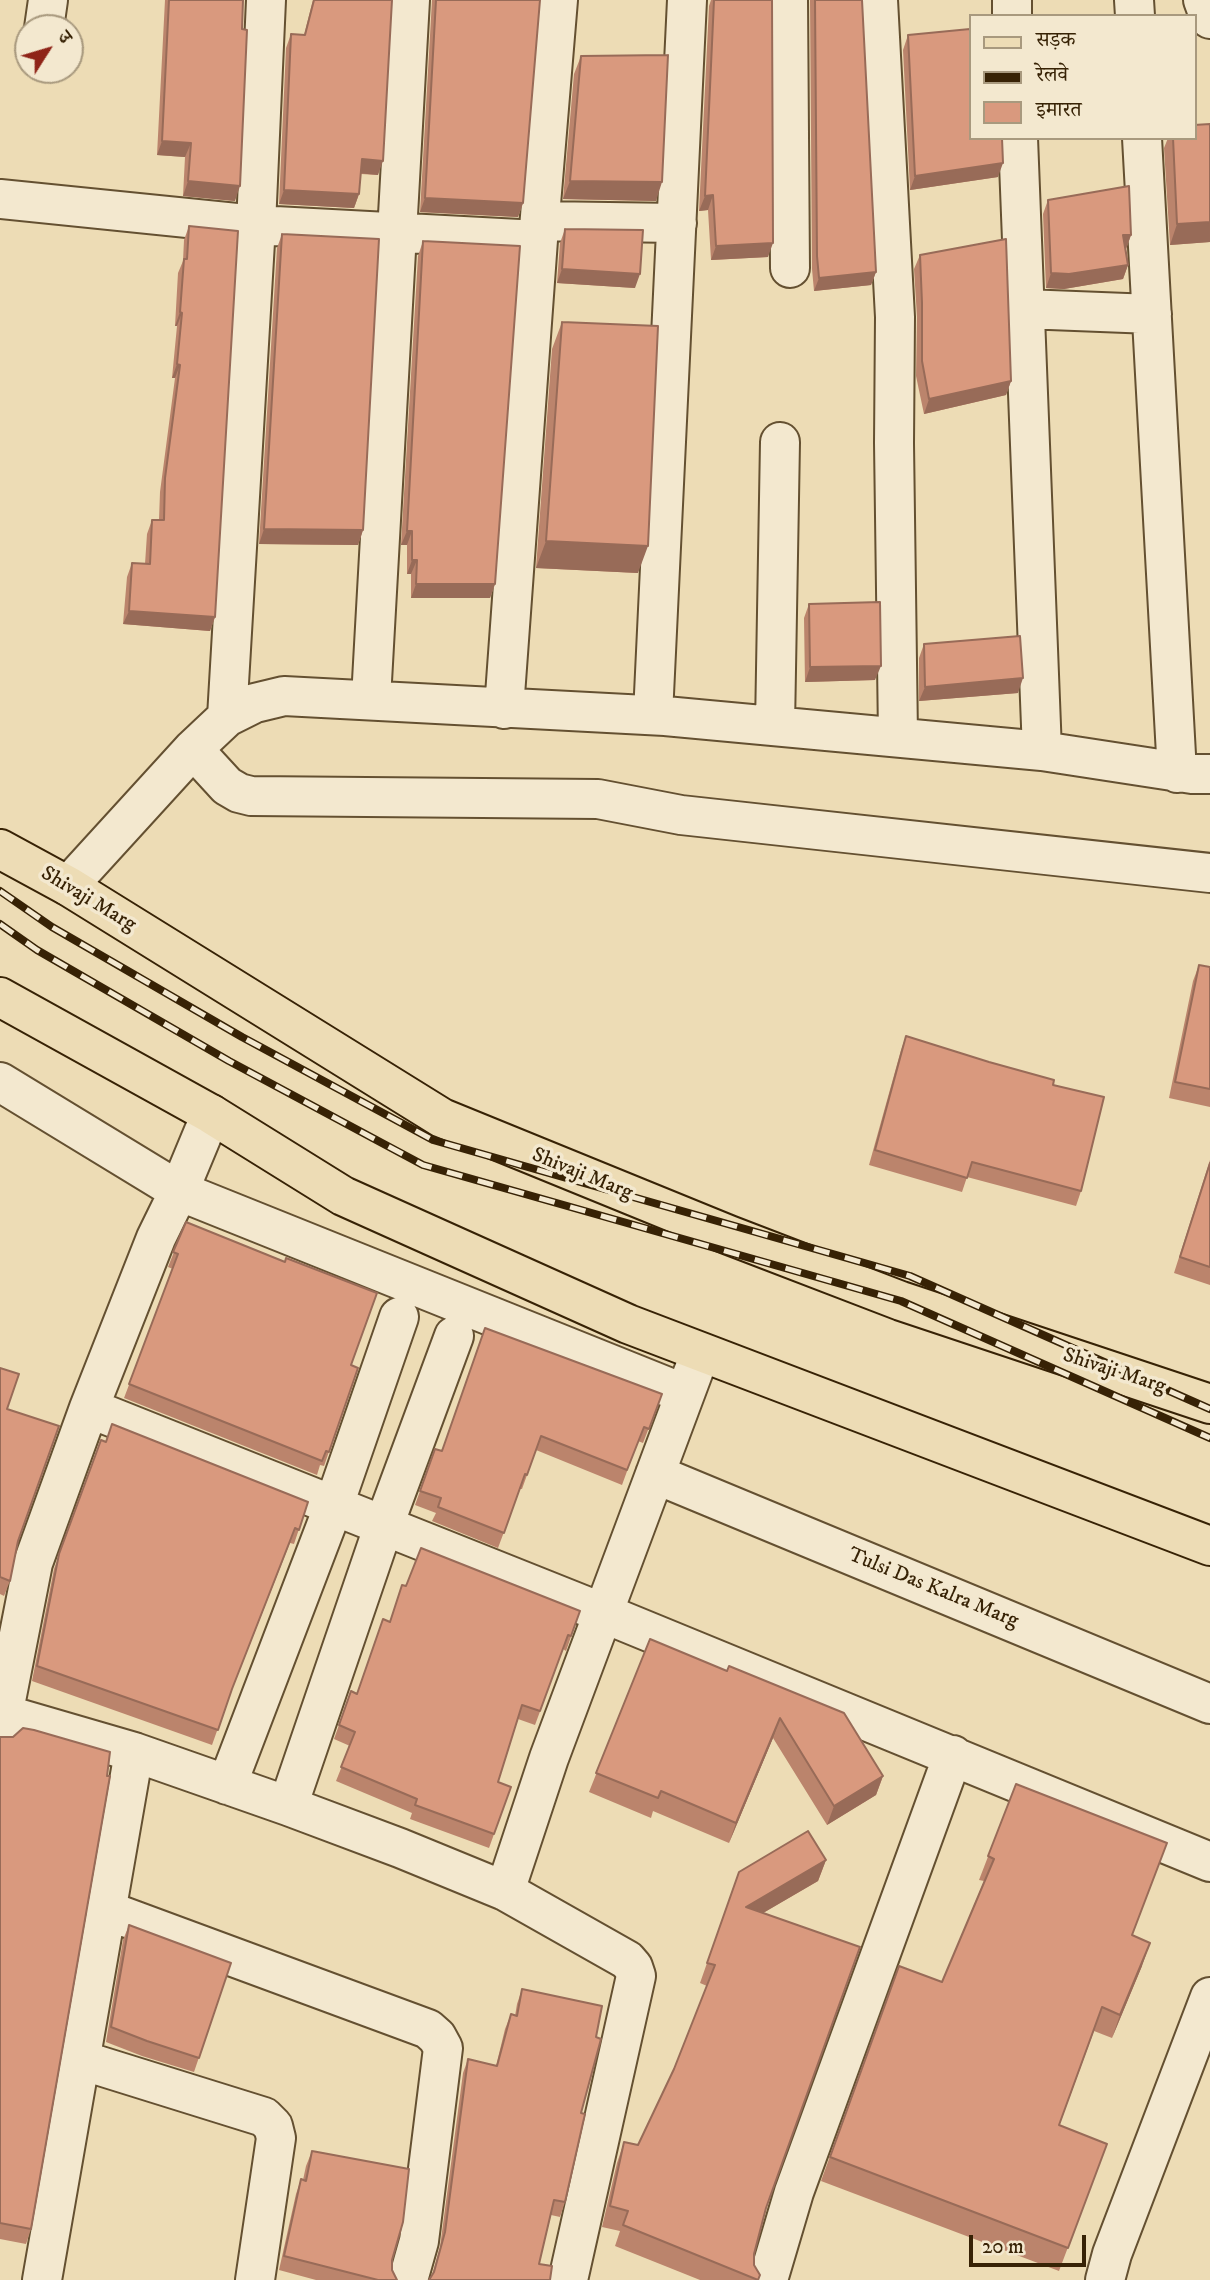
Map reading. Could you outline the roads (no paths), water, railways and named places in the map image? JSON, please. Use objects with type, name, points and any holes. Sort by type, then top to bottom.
[{"type":"main road","name":"Shivaji Marg","points":[[0,849],[68,886],[442,1118],[729,1235],[901,1301],[1210,1404]]},
{"type":"main road","points":[[0,997],[211,1114],[343,1196],[628,1324],[1210,1546]]},
{"type":"street","points":[[227,717],[256,225],[266,0]]},
{"type":"street","points":[[371,699],[410,0]]},
{"type":"street","points":[[504,709],[558,0]]},
{"type":"street","points":[[653,715],[687,0]]},
{"type":"street","points":[[788,0],[790,268]]},
{"type":"street","points":[[1203,0],[1210,19]]},
{"type":"street","points":[[886,1],[895,317],[898,736]]},
{"type":"street","points":[[1018,140],[1042,751]]},
{"type":"street","points":[[68,886],[193,749],[227,717],[255,704],[285,696],[653,715],[1042,751],[1194,773],[1152,314],[1142,140]]},
{"type":"street","points":[[0,199],[256,225],[396,232],[539,230],[677,223]]},
{"type":"street","points":[[1024,309],[1152,314]]},
{"type":"street","points":[[775,726],[780,442]]},
{"type":"street","points":[[193,749],[228,786],[251,796],[598,799],[681,815],[1210,873]]},
{"type":"street","points":[[0,1082],[178,1191],[685,1394]]},
{"type":"street","points":[[211,1114],[156,1238],[89,1408],[33,1563],[1,1719],[134,1752],[288,1806],[505,1891],[627,1960],[636,1976],[568,2280]]},
{"type":"street","points":[[227,1784],[334,1505],[399,1318]]},
{"type":"street","points":[[288,1806],[384,1525],[454,1336]]},
{"type":"street","points":[[505,1891],[549,1758],[702,1352]]},
{"type":"street","points":[[89,1408],[603,1613],[1210,1862]]},
{"type":"street","name":"Tulsi Das Kalra Marg","points":[[655,1474],[1210,1704]]},
{"type":"street","points":[[42,2280],[134,1752]]},
{"type":"street","points":[[768,2280],[794,2192],[953,1755]]},
{"type":"street","points":[[106,1910],[428,2029],[438,2037],[443,2048],[419,2241],[408,2280]]},
{"type":"street","points":[[1105,2280],[1112,2253],[1196,2077],[1210,1997]]},
{"type":"street","points":[[80,2060],[264,2117],[274,2126],[276,2138],[255,2280]]},
{"type":"railway","points":[[0,891],[52,927],[242,1037],[433,1140],[910,1276],[1210,1409]]},
{"type":"railway","points":[[0,924],[37,950],[229,1061],[423,1165],[901,1301],[1210,1438]]}]
